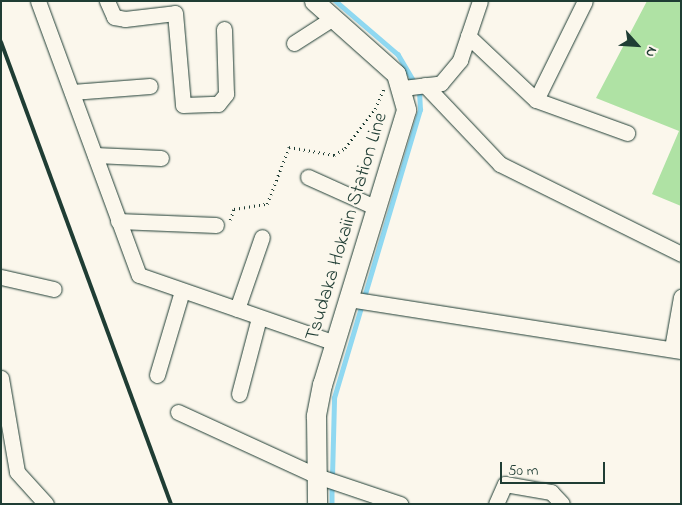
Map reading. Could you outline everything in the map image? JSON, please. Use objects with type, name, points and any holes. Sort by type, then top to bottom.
[{"type":"main road","points":[[314,1],[412,84]]},
{"type":"main road","name":"Tsudaka Hokaiin Station Line","points":[[317,504],[327,479],[316,416],[334,343],[358,301],[377,208],[412,84]]},
{"type":"street","points":[[38,1],[139,275],[334,343]]},
{"type":"street","points":[[107,1],[114,17],[173,7],[183,105],[218,104],[226,94],[224,29]]},
{"type":"street","points":[[412,84],[441,83],[460,60],[480,1]]},
{"type":"street","points":[[536,100],[585,1]]},
{"type":"street","points":[[294,43],[332,18]]},
{"type":"street","points":[[468,36],[536,100],[627,133]]},
{"type":"street","points":[[412,84],[500,164],[681,254]]},
{"type":"street","points":[[72,92],[150,86]]},
{"type":"street","points":[[95,155],[161,158]]},
{"type":"street","points":[[308,177],[377,208]]},
{"type":"street","points":[[118,221],[216,225]]},
{"type":"street","points":[[237,309],[262,237]]},
{"type":"street","points":[[1,277],[54,290]]},
{"type":"street","points":[[157,375],[182,291]]},
{"type":"street","points":[[358,301],[676,349],[681,297]]},
{"type":"street","points":[[239,394],[259,318]]},
{"type":"street","points":[[1,378],[17,472],[46,504]]},
{"type":"street","points":[[178,412],[327,479],[400,504]]},
{"type":"street","points":[[496,504],[505,484],[552,492],[562,504]]},
{"type":"path","points":[[216,225],[230,221],[234,209],[266,204],[289,147],[334,155],[345,148],[412,84]]},
{"type":"green space","points":[[647,1],[681,1],[681,206],[652,194],[679,131],[596,98]]},
{"type":"waterway","points":[[332,477],[334,398],[420,110],[419,91],[398,55],[335,1]]},
{"type":"waterway","points":[[332,485],[332,504]]},
{"type":"railway","points":[[1,42],[171,504]]}]
